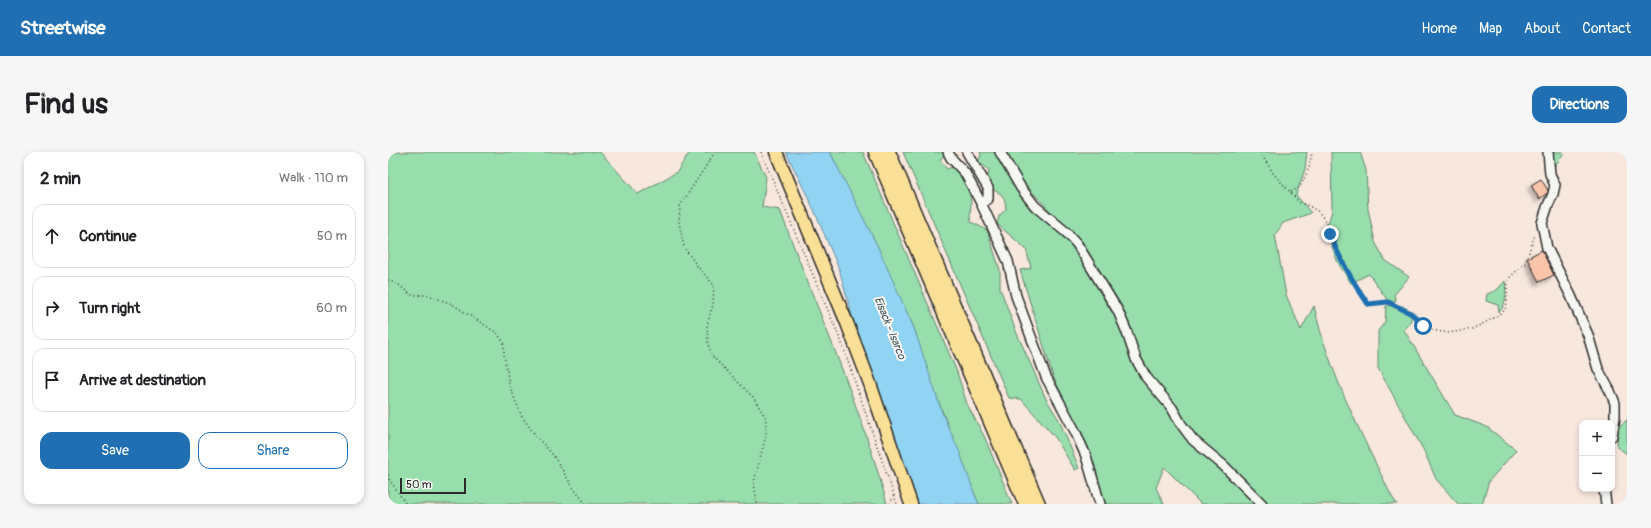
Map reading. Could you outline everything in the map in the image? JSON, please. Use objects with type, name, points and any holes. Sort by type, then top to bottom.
[{"type":"highway","points":[[876,152],[1026,504]]},
{"type":"highway","points":[[888,152],[1038,504]]},
{"type":"main road","points":[[776,152],[847,323],[869,381],[911,504]]},
{"type":"street","points":[[948,152],[951,158],[965,173],[981,203],[1008,261],[1016,296],[1046,377],[1075,431],[1083,450],[1100,504]]},
{"type":"street","points":[[967,152],[988,188],[988,199],[981,203]]},
{"type":"street","points":[[1000,152],[1021,188],[1035,206],[1067,233],[1077,244],[1118,311],[1136,359],[1146,377],[1172,408],[1181,424],[1193,440],[1223,465],[1262,504]]},
{"type":"street","points":[[1548,152],[1550,174],[1554,185],[1553,194],[1542,223],[1547,248],[1571,296],[1588,335],[1598,370],[1615,403],[1615,420]]},
{"type":"street","points":[[1604,492],[1606,504]]},
{"type":"path","points":[[714,152],[680,206],[679,223],[684,247],[697,266],[714,285],[712,305],[707,325],[708,343],[712,356],[753,397],[766,418],[766,435],[754,482],[757,504]]},
{"type":"path","points":[[761,152],[840,341],[897,504]]},
{"type":"path","points":[[1260,152],[1273,173],[1300,203],[1319,212],[1326,222],[1334,246],[1357,288],[1368,304],[1388,302],[1412,314],[1423,326],[1437,331],[1449,333],[1472,329],[1492,319],[1505,310],[1509,278],[1525,263],[1535,233],[1542,223]]},
{"type":"path","points":[[1291,192],[1300,187],[1309,168],[1312,152]]},
{"type":"path","points":[[388,280],[399,285],[411,295],[428,295],[452,304],[501,338],[504,343],[504,355],[509,384],[522,417],[553,456],[586,504]]},
{"type":"path","points":[[388,474],[389,479],[406,504]]},
{"type":"path","points":[[890,504],[894,495]]},
{"type":"green space","points":[[388,152],[600,152],[638,194],[677,172],[687,156],[692,152],[754,152],[766,177],[762,207],[780,210],[851,392],[887,504],[388,504]]},
{"type":"green space","points":[[830,152],[863,152],[957,372],[967,404],[985,438],[1012,504],[979,504],[930,380],[914,328]]},
{"type":"green space","points":[[903,152],[944,152],[945,154],[940,160],[947,169],[954,166],[965,183],[971,198],[971,222],[987,230],[1000,270],[1000,288],[1015,329],[1046,399],[1059,420],[1079,468],[1075,470],[1055,437],[1021,399],[1009,398]]},
{"type":"green space","points":[[980,152],[998,152],[1015,186],[1032,210],[1068,240],[1079,253],[1113,310],[1141,375],[1150,390],[1168,410],[1183,435],[1256,504],[1201,504],[1164,467],[1156,488],[1164,504],[1104,504],[1091,458],[1053,376],[1020,270],[1031,268],[1026,249],[997,224],[999,216],[1006,209],[1005,201],[1001,194],[992,189],[987,180],[989,170],[978,162],[981,155]]},
{"type":"green space","points":[[1004,152],[1307,152],[1305,169],[1296,195],[1311,213],[1283,223],[1275,235],[1286,295],[1301,330],[1314,306],[1320,331],[1337,380],[1369,450],[1392,497],[1397,504],[1268,504],[1196,439],[1158,389],[1141,360],[1130,325],[1122,310],[1067,229],[1020,179]]},
{"type":"green space","points":[[1331,152],[1360,152],[1366,170],[1368,209],[1375,242],[1385,260],[1409,277],[1394,295],[1396,301],[1388,301],[1369,274],[1351,283],[1338,263],[1326,230],[1332,211]]},
{"type":"green space","points":[[1550,152],[1564,153],[1552,170]]},
{"type":"green space","points":[[1505,281],[1505,302],[1499,312],[1498,305],[1486,301],[1487,294],[1497,290]]},
{"type":"green space","points":[[1386,306],[1402,306],[1411,311],[1411,320],[1404,330],[1455,415],[1487,427],[1516,450],[1489,481],[1482,504],[1458,504],[1436,479],[1424,451],[1378,368],[1378,331],[1385,322]]},
{"type":"green space","points":[[1627,420],[1627,454],[1617,447],[1618,427]]},
{"type":"water","name":"Eisack - Isarco","points":[[786,152],[830,152],[877,245],[914,328],[943,415],[960,453],[979,504],[918,504],[856,330],[839,269],[814,210]]},
{"type":"building","points":[[1541,179],[1549,192],[1539,199],[1531,185]]},
{"type":"building","points":[[1542,250],[1554,275],[1539,282],[1527,258]]},
{"type":"route","points":[[1330,234],[1334,246],[1357,288],[1368,304],[1388,302],[1412,314],[1423,326]]}]
